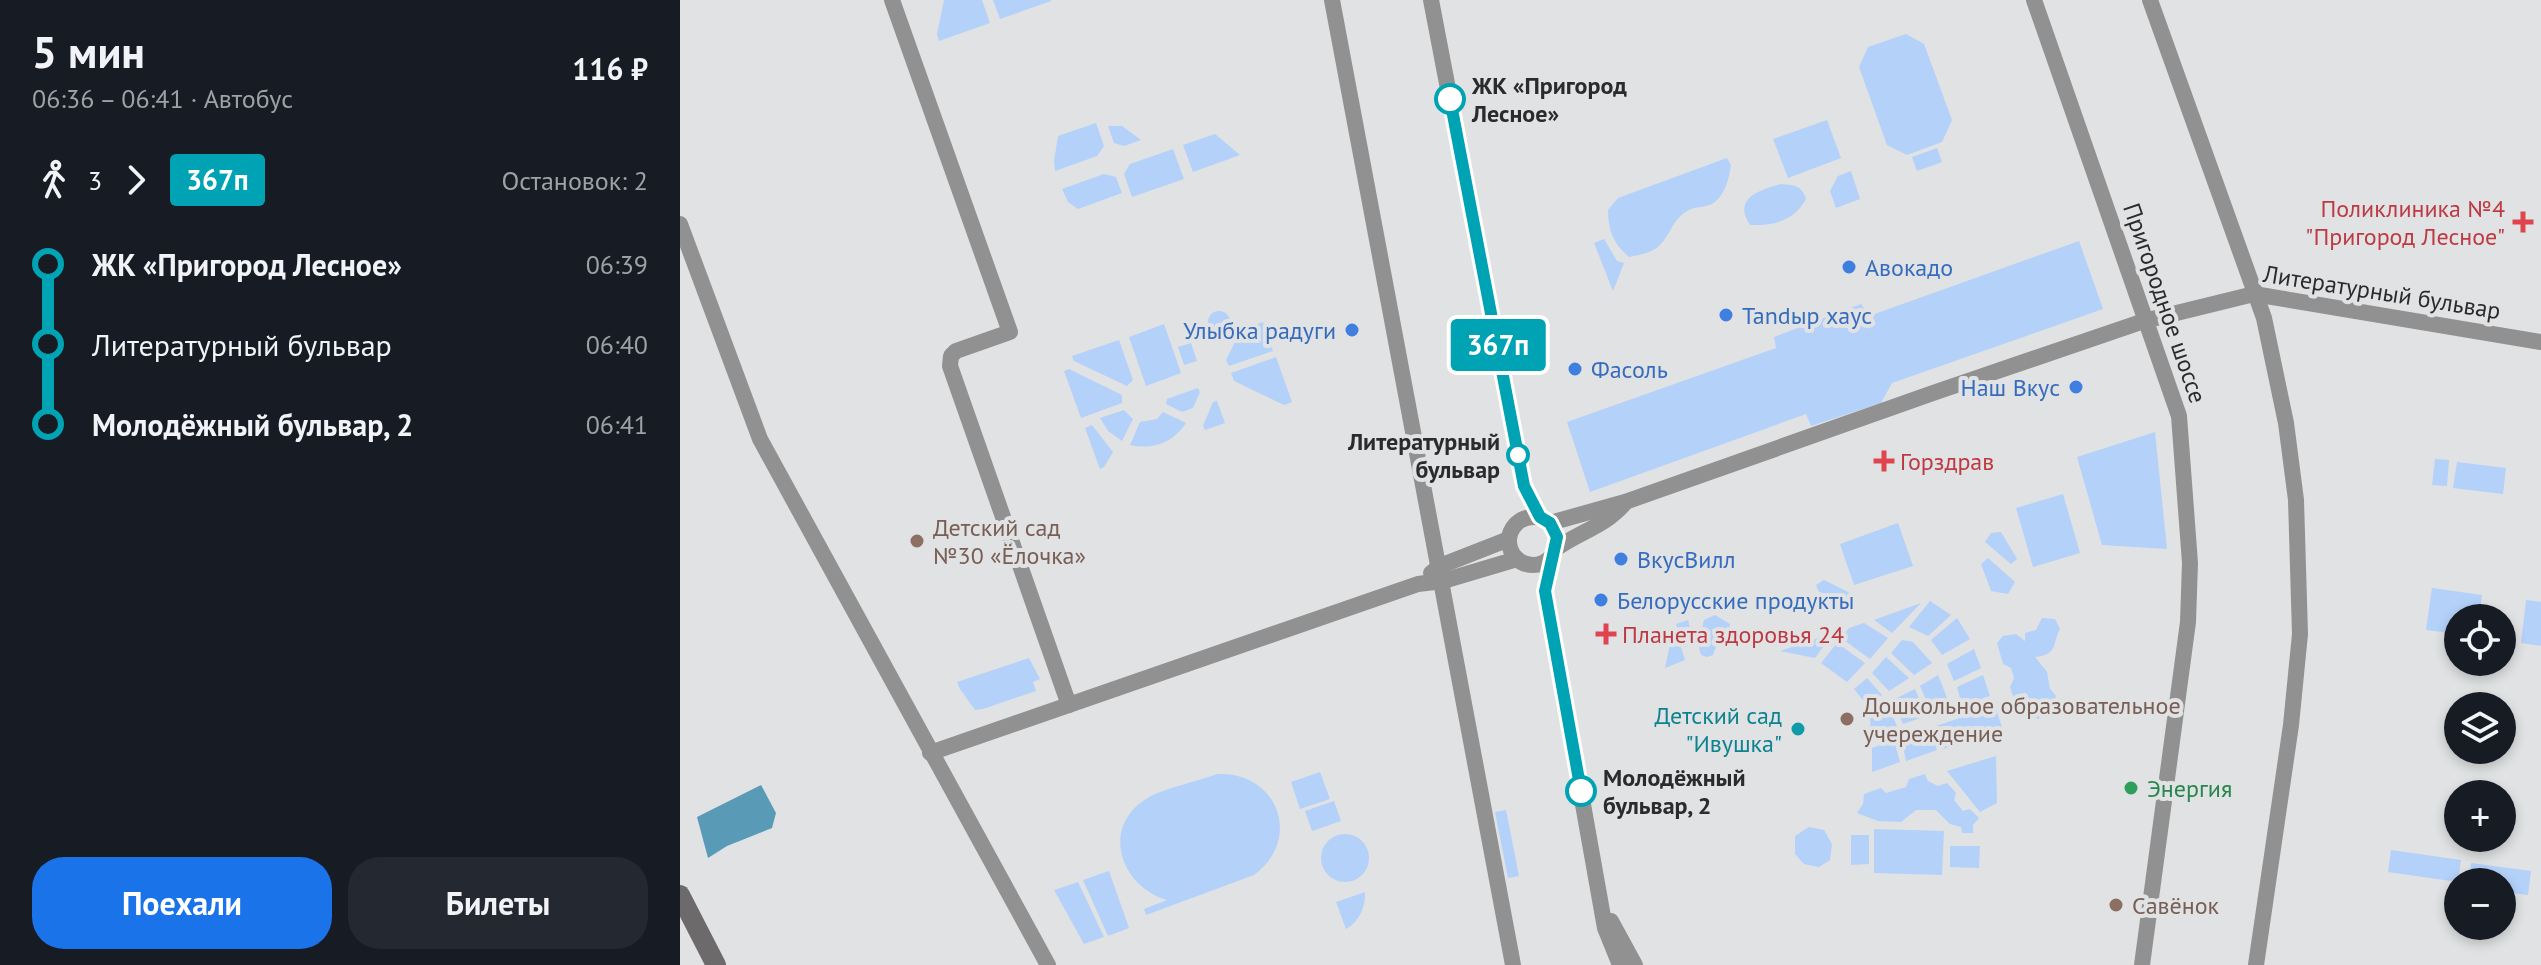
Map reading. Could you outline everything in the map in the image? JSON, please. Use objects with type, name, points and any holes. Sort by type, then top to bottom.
[{"type":"main road","points":[[680,895],[716,965]]},
{"type":"street","points":[[892,0],[1010,332],[956,351],[951,356],[950,366],[1069,705]]},
{"type":"street","points":[[1332,0],[1513,965]]},
{"type":"street","points":[[1431,0],[1524,486],[1520,521]]},
{"type":"street","name":"Пригородное шоссе","points":[[2034,0],[2179,416],[2190,563],[2187,637],[2142,965]]},
{"type":"street","points":[[2150,0],[2264,318],[2286,423],[2296,500],[2300,634],[2291,725],[2256,965]]},
{"type":"street","points":[[680,224],[760,439],[1048,965]]},
{"type":"street","name":"Литературный бульвар","points":[[1545,520],[1625,502],[2144,321],[2254,294],[2541,342]]},
{"type":"street","points":[[1524,486],[1557,537],[1545,591],[1605,928],[1620,965]]},
{"type":"street","name":"Литературный бульвар","points":[[1554,552],[1571,538],[1608,521],[1625,502]]},
{"type":"street","points":[[1545,520],[1530,517],[1520,521],[1512,529],[1509,539],[1511,550],[1545,591]]},
{"type":"street","points":[[930,753],[1418,584],[1509,539]]},
{"type":"street","points":[[1441,573],[1522,561],[1542,563],[1554,552]]},
{"type":"street","points":[[1601,901],[1635,965]]},
{"type":"shaded area","points":[[944,0],[982,0],[990,23],[939,41],[937,34]]},
{"type":"shaded area","points":[[993,0],[1051,0],[1051,1],[1000,19]]},
{"type":"shaded area","points":[[1906,34],[1924,44],[1952,120],[1942,142],[1907,155],[1887,145],[1859,67],[1868,47]]},
{"type":"shaded area","points":[[1827,120],[1841,158],[1788,178],[1773,139]]},
{"type":"shaded area","points":[[1096,123],[1104,146],[1097,156],[1055,171],[1058,136]]},
{"type":"shaded area","points":[[1108,126],[1122,126],[1141,140],[1124,146],[1114,143]]},
{"type":"shaded area","points":[[1215,134],[1240,155],[1193,172],[1183,145]]},
{"type":"shaded area","points":[[1937,148],[1942,162],[1917,171],[1912,157]]},
{"type":"shaded area","points":[[1173,149],[1184,179],[1132,197],[1124,174],[1130,164]]},
{"type":"shaded area","points":[[1727,158],[1731,165],[1728,179],[1723,193],[1714,203],[1691,209],[1682,215],[1663,242],[1653,250],[1629,257],[1619,247],[1610,230],[1608,210],[1618,198]]},
{"type":"shaded area","points":[[1851,171],[1860,199],[1836,208],[1830,191],[1838,176]]},
{"type":"shaded area","points":[[1104,174],[1116,177],[1122,193],[1078,209],[1068,202],[1062,189]]},
{"type":"shaded area","points":[[1781,184],[1802,191],[1806,199],[1801,206],[1782,221],[1750,225],[1745,216],[1746,202],[1757,192]]},
{"type":"shaded area","points":[[1604,239],[1617,261],[1624,263],[1613,291],[1594,243]]},
{"type":"shaded area","points":[[2079,241],[2103,309],[1892,383],[1881,403],[1811,426],[1806,414],[1590,492],[1567,422],[1776,348],[1774,337],[1861,304],[1869,316]]},
{"type":"shaded area","points":[[1219,311],[1227,314],[1230,322],[1227,330],[1219,333],[1211,330],[1208,322],[1211,314]]},
{"type":"shaded area","points":[[1263,322],[1273,351],[1229,366],[1226,360],[1241,330]]},
{"type":"shaded area","points":[[1164,324],[1181,373],[1146,386],[1129,337]]},
{"type":"shaded area","points":[[1119,340],[1133,380],[1127,386],[1074,361],[1072,356]]},
{"type":"shaded area","points":[[1191,343],[1197,361],[1184,365],[1178,347]]},
{"type":"shaded area","points":[[1276,357],[1292,402],[1284,405],[1234,381],[1231,373]]},
{"type":"shaded area","points":[[1069,369],[1122,395],[1122,403],[1081,418],[1064,371]]},
{"type":"shaded area","points":[[1198,388],[1200,392],[1193,408],[1182,412],[1166,404],[1167,399]]},
{"type":"shaded area","points":[[1217,401],[1225,423],[1205,430],[1203,426],[1213,402]]},
{"type":"shaded area","points":[[1124,410],[1133,419],[1122,441],[1108,431],[1100,418]]},
{"type":"shaded area","points":[[1163,412],[1186,423],[1175,436],[1162,443],[1154,446],[1130,445],[1140,422],[1157,419]]},
{"type":"shaded area","points":[[1092,425],[1113,452],[1100,469],[1085,428]]},
{"type":"shaded area","points":[[2155,432],[2167,549],[2102,545],[2077,457]]},
{"type":"shaded area","points":[[2435,459],[2449,460],[2447,486],[2432,485]]},
{"type":"shaded area","points":[[2457,462],[2506,468],[2503,494],[2453,488]]},
{"type":"shaded area","points":[[2063,494],[2080,553],[2033,567],[2016,508]]},
{"type":"shaded area","points":[[1898,523],[1913,566],[1854,585],[1840,544]]},
{"type":"shaded area","points":[[2001,532],[2017,559],[2011,564],[1985,542],[1991,533]]},
{"type":"shaded area","points":[[1988,558],[2015,582],[2008,594],[1991,591],[1981,564]]},
{"type":"shaded area","points":[[1824,580],[1852,594],[1852,600],[1819,592],[1816,585]]},
{"type":"shaded area","points":[[2432,588],[2482,595],[2481,604],[2444,604],[2444,632],[2426,630]]},
{"type":"shaded area","points":[[1817,595],[1850,602],[1847,607],[1814,610],[1809,600]]},
{"type":"shaded area","points":[[2526,600],[2541,602],[2541,646],[2521,643]]},
{"type":"shaded area","points":[[1930,601],[1951,615],[1928,636],[1909,627]]},
{"type":"shaded area","points":[[1921,603],[1892,633],[1874,620]]},
{"type":"shaded area","points":[[1715,615],[1730,624],[1729,635],[1716,647],[1713,655],[1707,657],[1701,655],[1699,648],[1702,627],[1704,620]]},
{"type":"shaded area","points":[[1957,618],[1970,639],[1942,655],[1931,640]]},
{"type":"shaded area","points":[[2042,618],[2055,619],[2060,629],[2051,651],[2035,657],[2047,672],[2050,689],[2056,696],[2038,719],[2029,714],[2019,714],[2010,687],[2014,678],[2011,668],[2003,664],[1997,643],[2003,636],[2016,634],[2025,641],[2025,633],[2036,630]]},
{"type":"shaded area","points":[[1688,620],[1691,633],[1688,646],[1684,647],[1679,641],[1685,660],[1665,668],[1671,639],[1680,635],[1676,624]]},
{"type":"shaded area","points":[[1864,623],[1888,638],[1870,659],[1841,638],[1849,628]]},
{"type":"shaded area","points":[[1833,633],[1815,658],[1780,651]]},
{"type":"shaded area","points":[[1902,640],[1913,642],[1932,663],[1914,675],[1891,653]]},
{"type":"shaded area","points":[[1837,643],[1865,663],[1847,682],[1821,663]]},
{"type":"shaded area","points":[[1974,649],[1981,668],[1954,681],[1947,664]]},
{"type":"shaded area","points":[[1886,657],[1909,678],[1889,691],[1872,673]]},
{"type":"shaded area","points":[[1029,658],[1040,679],[1033,682],[1036,691],[983,709],[975,710],[957,682]]},
{"type":"shaded area","points":[[1938,675],[1951,708],[1932,714],[1920,686]]},
{"type":"shaded area","points":[[1983,675],[1990,696],[1962,705],[1957,687]]},
{"type":"shaded area","points":[[1867,678],[1882,695],[1866,704],[1854,689]]},
{"type":"shaded area","points":[[1915,689],[1926,716],[1903,724],[1893,700]]},
{"type":"shaded area","points":[[1887,704],[1897,726],[1871,736],[1870,713]]},
{"type":"shaded area","points":[[1995,706],[2003,730],[1943,749],[1936,726]]},
{"type":"shaded area","points":[[1929,728],[1937,750],[1906,761],[1901,737]]},
{"type":"shaded area","points":[[1894,740],[1900,762],[1872,772],[1872,748]]},
{"type":"shaded area","points":[[1996,756],[1997,803],[1980,812],[1947,771]]},
{"type":"shaded area","points":[[1320,772],[1330,799],[1300,809],[1291,782]]},
{"type":"shaded area","points":[[1217,774],[1238,776],[1255,783],[1268,795],[1277,810],[1280,826],[1277,844],[1269,860],[1254,875],[1146,915],[1144,909],[1167,900],[1138,883],[1128,870],[1120,840],[1123,825],[1132,811],[1153,795]]},
{"type":"shaded area","points":[[1925,774],[1928,781],[1938,786],[1947,783],[1956,793],[1954,800],[1963,811],[1970,809],[1979,818],[1973,825],[1973,833],[1962,833],[1961,827],[1950,824],[1936,810],[1916,810],[1901,822],[1878,821],[1857,813],[1863,804],[1864,794],[1881,788],[1886,793],[1906,787],[1909,779]]},
{"type":"shaded area","points":[[761,785],[776,813],[772,828],[727,846],[708,858],[697,817]]},
{"type":"shaded area","points":[[1334,801],[1341,821],[1312,831],[1305,811]]},
{"type":"shaded area","points":[[1506,810],[1519,876],[1508,878],[1495,812]]},
{"type":"shaded area","points":[[1809,827],[1824,830],[1832,844],[1830,860],[1819,867],[1804,864],[1795,854],[1795,836]]},
{"type":"shaded area","points":[[1874,829],[1944,831],[1942,875],[1874,873]]},
{"type":"shaded area","points":[[1345,834],[1362,841],[1369,858],[1362,875],[1345,882],[1328,875],[1321,858],[1328,841]]},
{"type":"shaded area","points":[[1851,835],[1869,835],[1869,864],[1851,865]]},
{"type":"shaded area","points":[[1950,846],[1980,846],[1979,868],[1950,867]]},
{"type":"shaded area","points":[[2391,850],[2461,860],[2460,868],[2444,868],[2444,880],[2388,872]]},
{"type":"shaded area","points":[[2471,863],[2508,868],[2470,868]]},
{"type":"shaded area","points":[[2516,869],[2531,871],[2528,895],[2516,894]]},
{"type":"shaded area","points":[[1109,871],[1129,928],[1108,936],[1083,880]]},
{"type":"shaded area","points":[[1078,882],[1104,937],[1084,944],[1054,890]]},
{"type":"shaded area","points":[[1365,892],[1361,913],[1346,929],[1336,902]]},
{"type":"bus line","name":"367п","points":[[1450,99],[1524,486],[1540,517],[1550,523],[1557,537],[1545,591],[1581,791]]},
{"type":"place","name":"ЖК «Пригород Лесное»","points":[[1450,99]]},
{"type":"place","name":"Поликлиника №4 \"Пригород Лесное\"","points":[[2523,222]]},
{"type":"place","name":"Авокадо","points":[[1849,267]]},
{"type":"place","name":"Tandыр хаус","points":[[1726,315]]},
{"type":"place","name":"Улыбка радуги","points":[[1352,330]]},
{"type":"place","name":"Фасоль","points":[[1575,369]]},
{"type":"place","name":"Наш Вкус","points":[[2076,387]]},
{"type":"place","name":"Литературный бульвар","points":[[1518,455]]},
{"type":"place","name":"Горздрав","points":[[1884,461]]},
{"type":"place","name":"Детский сад №30 «Ёлочка»","points":[[917,541]]},
{"type":"place","name":"ВкусВилл","points":[[1621,559]]},
{"type":"place","name":"Белорусские продукты","points":[[1601,600]]},
{"type":"place","name":"Планета здоровья 24","points":[[1606,634]]},
{"type":"place","name":"Дошкольное образовательное учереждение","points":[[1847,719]]},
{"type":"place","name":"Детский сад \"Ивушка\"","points":[[1798,729]]},
{"type":"place","name":"Энергия","points":[[2131,788]]},
{"type":"place","name":"Молодёжный бульвар, 2","points":[[1581,791]]},
{"type":"place","name":"Савёнок","points":[[2116,905]]}]
